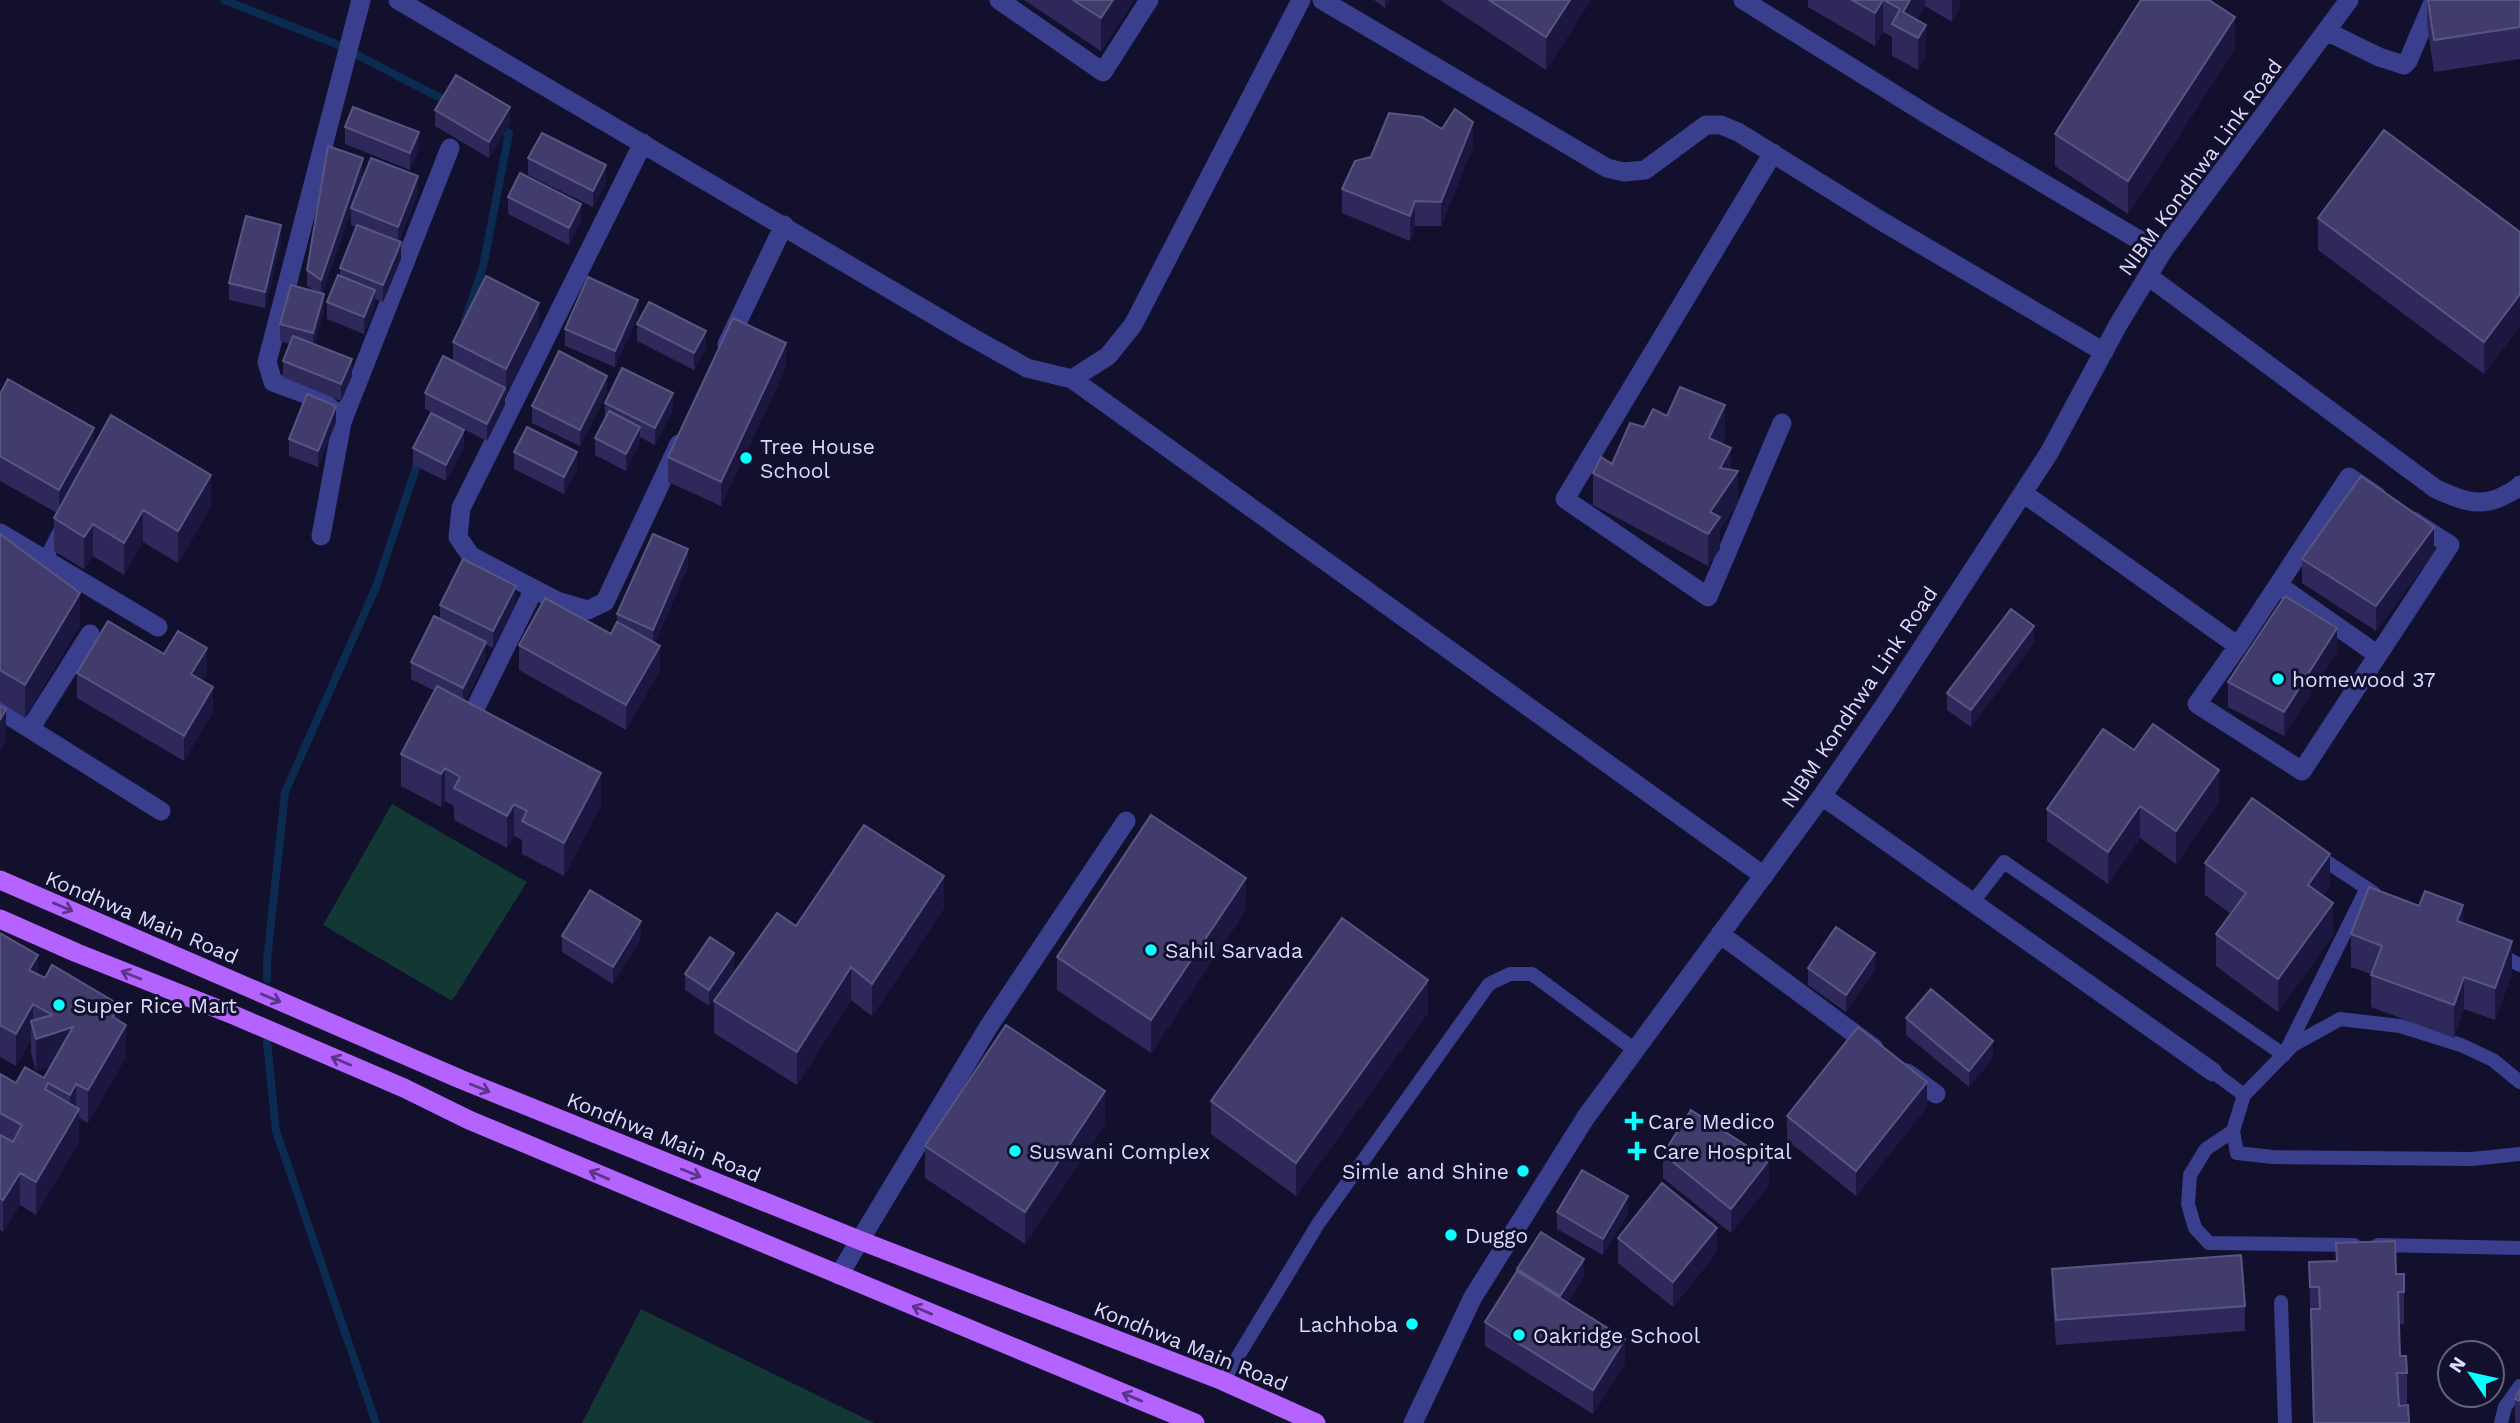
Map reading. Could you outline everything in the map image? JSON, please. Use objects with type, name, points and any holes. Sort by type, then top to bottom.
[{"type":"main road","name":"Kondhwa Main Road","points":[[0,880],[460,1079],[859,1240],[1223,1381],[1317,1423]]},
{"type":"main road","points":[[0,919],[77,953],[260,1026],[493,1130],[1195,1423]]},
{"type":"street","points":[[342,422],[336,410],[327,404],[273,382],[267,362],[362,0]]},
{"type":"street","points":[[398,0],[966,334],[1027,368],[1072,379],[1764,876]]},
{"type":"street","points":[[999,0],[1103,72],[1149,0]]},
{"type":"street","points":[[1072,379],[1108,356],[1133,325],[1301,0]]},
{"type":"street","points":[[1322,0],[1607,168],[1624,172],[1645,170],[1706,125],[1721,125],[1738,132],[1883,222],[2104,352]]},
{"type":"street","points":[[1743,0],[1928,115],[2163,251]]},
{"type":"street","name":"NIBM Kondhwa Link Road","points":[[1413,1423],[1474,1297],[1586,1117],[1822,796],[2049,453],[2163,251],[2349,0]]},
{"type":"street","points":[[2326,31],[2379,57],[2404,65],[2434,0]]},
{"type":"street","points":[[643,143],[461,508],[458,537],[471,556],[557,601],[588,610],[605,601],[688,424]]},
{"type":"street","points":[[321,536],[342,422],[450,148]]},
{"type":"street","points":[[1773,153],[1565,499],[1708,597],[1782,423]]},
{"type":"street","points":[[718,362],[784,225]]},
{"type":"street","points":[[2148,276],[2436,489],[2466,502],[2490,502],[2520,485]]},
{"type":"street","points":[[2349,477],[2450,545],[2302,771],[2197,704],[2238,646],[2349,477]]},
{"type":"street","points":[[2023,493],[2238,646]]},
{"type":"street","points":[[0,533],[158,627]]},
{"type":"street","points":[[2278,585],[2378,655]]},
{"type":"street","points":[[504,736],[471,716],[534,589]]},
{"type":"street","points":[[30,729],[90,634]]},
{"type":"street","points":[[0,710],[161,811]]},
{"type":"street","points":[[1822,796],[2213,1072]]},
{"type":"street","points":[[839,1275],[989,1027],[1126,821]]},
{"type":"street","points":[[1720,934],[1936,1094]]},
{"type":"lane","points":[[45,560],[69,514]]},
{"type":"lane","points":[[2301,845],[2388,900]]},
{"type":"lane","points":[[1972,902],[2004,862],[2284,1055]]},
{"type":"lane","points":[[2284,1055],[2367,888]]},
{"type":"lane","points":[[2484,947],[2520,965]]},
{"type":"lane","points":[[1223,1381],[1318,1224],[1489,985],[1510,974],[1532,974],[1635,1051]]},
{"type":"lane","points":[[2520,1082],[2493,1060],[2461,1045],[2400,1026],[2340,1019],[2293,1045],[2244,1095],[2233,1131],[2237,1153],[2273,1157],[2472,1159],[2520,1154]]},
{"type":"lane","points":[[2213,1072],[2244,1095]]},
{"type":"lane","points":[[2233,1131],[2207,1149],[2190,1175],[2188,1204],[2195,1228],[2209,1243],[2520,1248]]},
{"type":"lane","points":[[2281,1302],[2285,1423]]},
{"type":"lane","points":[[2501,1423],[2505,1407],[2520,1386]]},
{"type":"green space","points":[[392,804],[527,882],[452,1001],[323,925]]},
{"type":"green space","points":[[641,1309],[874,1423],[582,1423]]},
{"type":"building","points":[[1073,0],[1113,0],[1101,18]]},
{"type":"building","points":[[1489,0],[1570,0],[1546,37]]},
{"type":"building","points":[[1852,0],[1883,0],[1875,13]]},
{"type":"building","points":[[1884,0],[1910,0],[1903,12],[1926,25],[1918,38],[1892,24],[1900,9]]},
{"type":"building","points":[[2141,0],[2209,0],[2235,17],[2128,181],[2055,134]]},
{"type":"building","points":[[2428,0],[2520,0],[2520,27],[2434,40]]},
{"type":"building","points":[[456,75],[510,107],[489,142],[435,110]]},
{"type":"building","points":[[353,107],[419,132],[410,153],[345,127]]},
{"type":"building","points":[[1455,109],[1473,122],[1441,202],[1415,201],[1410,216],[1342,189],[1355,161],[1371,157],[1389,113],[1422,117],[1442,129]]},
{"type":"building","points":[[2384,130],[2520,232],[2520,294],[2484,342],[2318,218]]},
{"type":"building","points":[[542,133],[606,165],[593,191],[528,158]]},
{"type":"building","points":[[328,146],[363,158],[321,280],[307,270]]},
{"type":"building","points":[[371,158],[418,176],[398,227],[351,208]]},
{"type":"building","points":[[520,173],[581,204],[569,228],[508,197]]},
{"type":"building","points":[[246,216],[281,225],[265,292],[229,283]]},
{"type":"building","points":[[357,225],[401,242],[383,285],[340,268]]},
{"type":"building","points":[[338,275],[375,290],[364,317],[327,302]]},
{"type":"building","points":[[486,276],[539,303],[506,369],[453,342]]},
{"type":"building","points":[[588,277],[638,300],[615,351],[565,329]]},
{"type":"building","points":[[291,285],[324,294],[313,333],[280,324]]},
{"type":"building","points":[[649,302],[706,331],[694,353],[637,324]]},
{"type":"building","points":[[733,318],[786,343],[721,482],[668,457]]},
{"type":"building","points":[[293,336],[352,359],[341,384],[283,361]]},
{"type":"building","points":[[559,351],[607,376],[580,430],[532,406]]},
{"type":"building","points":[[443,356],[505,388],[487,424],[425,393]]},
{"type":"building","points":[[622,368],[673,393],[655,428],[605,403]]},
{"type":"building","points":[[8,379],[94,428],[59,490],[0,456],[0,394]]},
{"type":"building","points":[[1680,387],[1725,405],[1709,438],[1731,448],[1720,468],[1738,471],[1710,512],[1720,517],[1708,534],[1593,473],[1601,457],[1612,464],[1630,423],[1644,427],[1653,409],[1667,416]]},
{"type":"building","points":[[307,394],[336,406],[318,451],[289,439]]},
{"type":"building","points":[[609,411],[640,427],[626,454],[595,438]]},
{"type":"building","points":[[431,413],[464,430],[446,465],[413,448]]},
{"type":"building","points":[[111,415],[211,475],[178,531],[143,510],[124,543],[93,524],[84,537],[54,518]]},
{"type":"building","points":[[527,427],[577,452],[564,477],[514,452]]},
{"type":"building","points":[[2361,476],[2434,527],[2376,606],[2302,559]]},
{"type":"building","points":[[0,534],[80,593],[25,685],[0,670]]},
{"type":"building","points":[[653,534],[688,549],[653,630],[617,614]]},
{"type":"building","points":[[463,559],[516,586],[493,631],[440,605]]},
{"type":"building","points":[[2285,596],[2337,628],[2284,712],[2228,682]]},
{"type":"building","points":[[545,598],[611,634],[617,622],[660,646],[626,705],[519,645]]},
{"type":"building","points":[[2011,609],[2034,626],[1971,710],[1947,693]]},
{"type":"building","points":[[434,616],[486,642],[463,688],[411,662]]},
{"type":"building","points":[[108,621],[164,654],[178,631],[207,648],[191,674],[213,687],[184,736],[77,673]]},
{"type":"building","points":[[437,686],[601,773],[564,843],[522,821],[527,811],[514,804],[507,816],[454,788],[460,777],[445,768],[441,774],[401,754]]},
{"type":"building","points":[[0,706],[6,709],[0,720]]},
{"type":"building","points":[[2153,724],[2219,770],[2176,831],[2140,806],[2108,852],[2047,809],[2103,729],[2134,750]]},
{"type":"building","points":[[2252,798],[2330,854],[2308,885],[2333,903],[2278,979],[2216,934],[2246,893],[2205,863]]},
{"type":"building","name":"Sahil Sarvada","points":[[1151,815],[1246,878],[1151,1020],[1057,957]]},
{"type":"building","points":[[864,825],[944,876],[872,984],[851,967],[797,1052],[714,1001],[777,913],[796,926]]},
{"type":"building","points":[[2369,887],[2419,906],[2425,891],[2463,905],[2457,921],[2512,941],[2495,988],[2464,977],[2454,1005],[2371,975],[2382,946],[2351,934]]},
{"type":"building","points":[[590,890],[641,921],[613,967],[562,936]]},
{"type":"building","points":[[1342,918],[1428,980],[1296,1163],[1211,1101]]},
{"type":"building","points":[[1836,927],[1875,953],[1846,995],[1808,968]]},
{"type":"building","points":[[0,933],[38,955],[29,970],[45,978],[52,965],[120,1005],[113,1017],[126,1025],[88,1090],[76,1084],[70,1095],[48,1083],[45,1089],[79,1109],[36,1182],[20,1173],[3,1200],[0,1198],[0,1135],[13,1142],[22,1125],[0,1113],[0,1074],[16,1083],[25,1067],[44,1078],[73,1027],[36,1039],[31,1021],[52,1015],[33,1004],[16,1034],[0,1025]]},
{"type":"building","points":[[710,937],[734,953],[709,990],[685,974]]},
{"type":"building","points":[[1931,989],[1993,1041],[1969,1071],[1906,1018]]},
{"type":"building","name":"Suswani Complex","points":[[1006,1025],[1105,1091],[1025,1212],[925,1146]]},
{"type":"building","points":[[1858,1027],[1927,1082],[1856,1171],[1787,1116]]},
{"type":"building","points":[[1691,1110],[1769,1160],[1731,1209],[1663,1154]]},
{"type":"building","points":[[1582,1170],[1628,1196],[1603,1239],[1557,1212]]},
{"type":"building","points":[[1662,1183],[1717,1228],[1673,1282],[1618,1238]]},
{"type":"building","points":[[1541,1232],[1584,1259],[1560,1296],[1517,1269]]},
{"type":"building","points":[[2395,1241],[2396,1274],[2404,1274],[2404,1292],[2398,1292],[2400,1356],[2406,1356],[2407,1373],[2397,1373],[2399,1406],[2408,1405],[2409,1423],[2314,1423],[2311,1309],[2320,1309],[2319,1287],[2310,1287],[2309,1262],[2337,1261],[2336,1243]]},
{"type":"building","points":[[2241,1255],[2245,1306],[2056,1320],[2052,1269]]},
{"type":"building","points":[[1517,1271],[1625,1339],[1593,1390],[1485,1322]]},
{"type":"waterway","points":[[224,0],[334,43],[450,103]]},
{"type":"waterway","points":[[465,321],[483,267],[509,133],[496,127]]},
{"type":"waterway","points":[[267,979],[285,792],[376,587],[420,456]]},
{"type":"waterway","points":[[267,1042],[276,1131],[376,1423]]},
{"type":"place","name":"Tree House School","points":[[746,458]]},
{"type":"place","name":"homewood 37","points":[[2278,679]]},
{"type":"place","name":"Sahil Sarvada","points":[[1151,950]]},
{"type":"place","name":"Super Rice Mart","points":[[59,1005]]},
{"type":"place","name":"Care Medico","points":[[1634,1121]]},
{"type":"place","name":"Suswani Complex","points":[[1015,1151]]},
{"type":"place","name":"Care Hospital","points":[[1637,1151]]},
{"type":"place","name":"Simle and Shine","points":[[1523,1171]]},
{"type":"place","name":"Duggo","points":[[1451,1235]]},
{"type":"place","name":"Lachhoba","points":[[1412,1324]]},
{"type":"place","name":"Oakridge School","points":[[1519,1335]]}]
